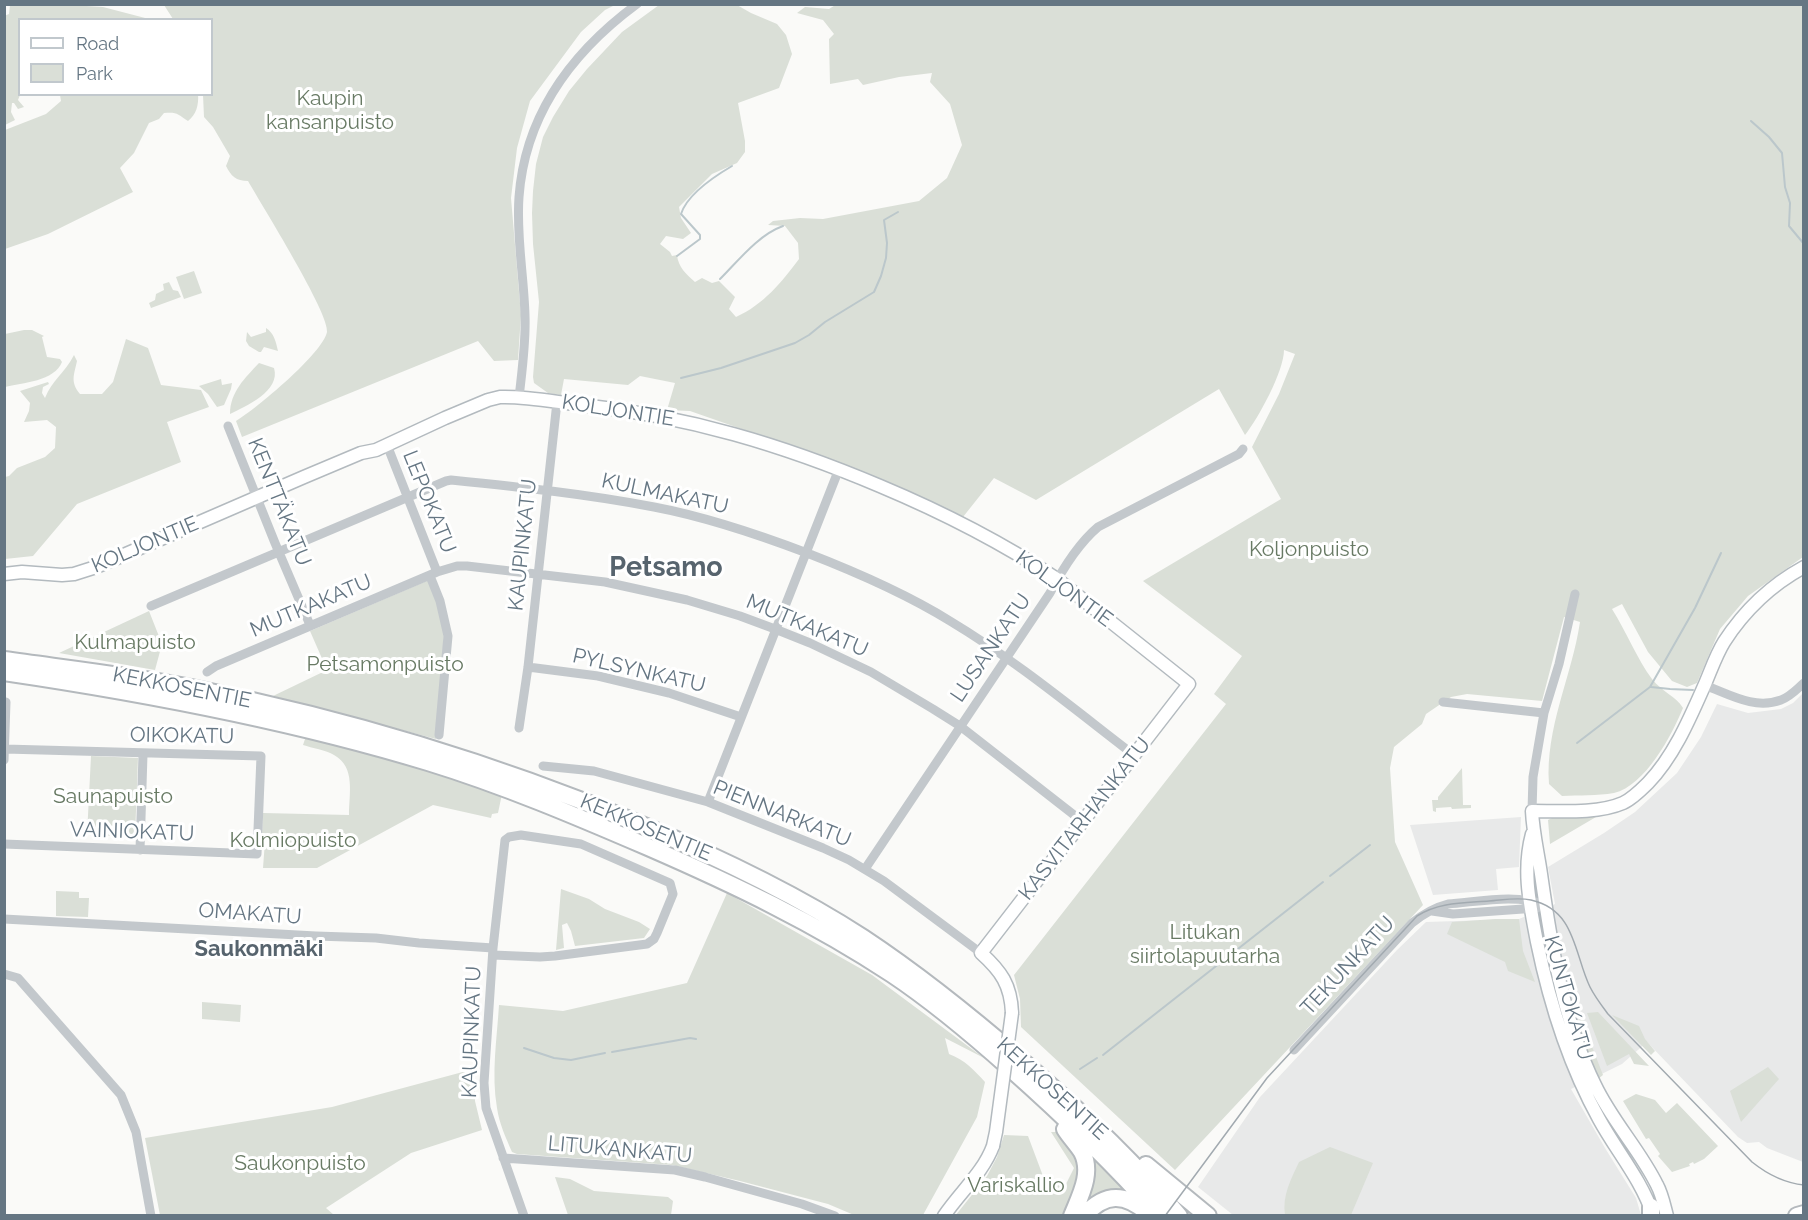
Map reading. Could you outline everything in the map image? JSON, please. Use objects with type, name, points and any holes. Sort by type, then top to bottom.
[{"type":"highway","name":"KEKKOSENTIE","points":[[4,660],[111,674],[195,689],[381,734],[518,777],[681,842],[788,895],[861,937],[913,973],[969,1016],[1076,1109],[1145,1176],[1179,1215]]},
{"type":"highway","name":"KEKKOSENTIE","points":[[4,672],[139,693],[255,717],[428,762],[528,796],[717,877],[770,902],[893,975],[985,1047],[1055,1109],[1106,1157],[1160,1215]]},
{"type":"highway","points":[[1055,1109],[1066,1131],[1085,1159],[1084,1186],[1072,1215]]},
{"type":"highway","points":[[1076,1109],[1129,1149],[1208,1215]]},
{"type":"highway","points":[[1084,1215],[1095,1205],[1115,1198],[1136,1203],[1150,1215]]},
{"type":"highway","points":[[1797,1215],[1803,1214]]},
{"type":"street","points":[[519,398],[525,318],[518,219],[521,178],[527,150],[542,109],[572,65],[604,30],[637,4]]},
{"type":"street","name":"KOLJONTIE","points":[[4,574],[22,572],[74,574],[129,553],[361,453],[387,445],[488,400],[500,397],[519,398],[653,415],[712,428],[780,448],[839,469],[962,523],[1019,555],[1057,579],[1191,687]]},
{"type":"street","name":"KAUPINKATU","points":[[519,728],[528,667],[556,402]]},
{"type":"street","name":"KENTTÄKATU","points":[[228,426],[310,625]]},
{"type":"street","name":"LEPOKATU","points":[[387,445],[434,574],[448,636],[439,735]]},
{"type":"street","name":"LUSANKATU","points":[[865,869],[1085,539],[1098,527],[1239,454],[1244,449]]},
{"type":"street","points":[[708,802],[839,469]]},
{"type":"street","name":"KULMAKATU","points":[[151,606],[442,482],[451,480],[618,500],[691,515],[774,540],[845,568],[926,607],[1007,657],[1134,755]]},
{"type":"street","name":"MUTKAKATU","points":[[207,672],[310,625],[457,566],[538,573],[632,587],[687,600],[776,629],[870,672],[960,726],[1083,822]]},
{"type":"street","points":[[1532,811],[1590,810],[1622,804],[1632,798],[1655,776],[1668,758],[1725,641],[1756,602],[1774,586],[1803,567]]},
{"type":"street","points":[[1443,702],[1544,713],[1561,655],[1575,594]]},
{"type":"street","name":"PYLSYNKATU","points":[[528,667],[598,676],[639,685],[741,717]]},
{"type":"street","points":[[1704,685],[1750,703],[1780,700],[1803,684]]},
{"type":"street","name":"KASVITARHANKATU","points":[[981,953],[1134,755],[1191,687]]},
{"type":"street","points":[[4,760],[6,702]]},
{"type":"street","name":"KUNTOKATU","points":[[1544,713],[1533,777],[1533,832],[1538,853],[1544,905],[1567,1008],[1586,1065],[1602,1099],[1659,1187],[1667,1215]]},
{"type":"street","name":"OIKOKATU","points":[[5,749],[261,756],[257,854]]},
{"type":"street","points":[[140,850],[143,754]]},
{"type":"street","name":"PIENNARKATU","points":[[543,766],[594,771],[708,802],[823,848],[865,869],[913,901],[981,953]]},
{"type":"street","name":"KUNTOKATU","points":[[1533,832],[1526,861],[1530,905],[1546,986],[1567,1052],[1600,1121],[1638,1181],[1652,1213]]},
{"type":"street","name":"OMAKATU","points":[[4,919],[372,938],[540,957],[647,944],[654,939],[673,894],[670,883],[581,844],[521,835],[509,837],[505,840],[504,845]]},
{"type":"street","name":"VAINIOKATU","points":[[4,844],[257,854]]},
{"type":"street","name":"KAUPINKATU","points":[[504,845],[493,951],[484,1089],[486,1108],[524,1215]]},
{"type":"street","name":"TEKUNKATU","points":[[1294,1050],[1412,923],[1440,906],[1511,899],[1530,905],[1544,905]]},
{"type":"street","points":[[945,1215],[956,1198],[981,1169],[993,1146],[996,1132],[1012,1013],[1010,994],[1002,974],[981,953]]},
{"type":"street","points":[[4,974],[18,978],[121,1095],[136,1132],[151,1215]]},
{"type":"street","name":"LITUKANKATU","points":[[503,1158],[675,1170],[779,1197],[836,1215]]},
{"type":"shaded area","points":[[1803,693],[1803,1162],[1767,1148],[1759,1142],[1747,1143],[1738,1137],[1647,1042],[1622,1064],[1571,1089],[1636,1198],[1641,1215],[1233,1215],[1198,1187],[1260,1097],[1426,922],[1519,919],[1555,904],[1548,867],[1635,812],[1677,773],[1701,737],[1717,704],[1748,713],[1781,709],[1793,703]]},
{"type":"shaded area","points":[[1521,817],[1519,867],[1496,869],[1498,890],[1433,895],[1410,825]]},
{"type":"green space","points":[[837,4],[1803,5],[1803,557],[1748,596],[1720,629],[1697,683],[1687,687],[1672,681],[1648,652],[1622,604],[1612,609],[1652,679],[1683,708],[1665,745],[1647,770],[1636,781],[1614,793],[1562,796],[1549,784],[1549,763],[1555,722],[1580,622],[1564,617],[1542,701],[1467,694],[1451,697],[1426,714],[1422,724],[1394,747],[1390,768],[1395,842],[1423,905],[1175,1170],[1021,1027],[1020,999],[1014,975],[1226,704],[1214,694],[1242,656],[1143,581],[1281,499],[1252,447],[1279,394],[1295,354],[1284,350],[1280,370],[1269,394],[1245,435],[1219,389],[1036,500],[994,478],[963,517],[856,469],[690,411],[667,410],[675,383],[640,376],[628,385],[564,379],[561,395],[548,393],[534,383],[539,302],[532,213],[536,164],[543,137],[569,91],[587,69],[622,32],[659,5],[737,5],[777,24],[786,35],[792,54],[779,88],[738,103],[745,152],[737,163],[712,174],[679,207],[681,218],[691,233],[683,239],[666,236],[660,244],[672,256],[677,255],[681,267],[695,282],[702,278],[712,283],[719,281],[735,297],[729,309],[736,317],[763,299],[779,284],[799,259],[798,243],[785,226],[768,225],[773,221],[800,218],[823,219],[919,201],[947,178],[962,145],[950,104],[930,82],[932,73],[863,85],[858,79],[830,84],[829,39],[834,34],[823,20],[797,13],[805,7],[829,9]]},
{"type":"green space","points":[[10,5],[103,7],[145,18],[18,18],[18,100],[24,107],[18,109],[12,103],[11,112],[15,120],[5,125],[4,16],[9,14]]},
{"type":"green space","name":"Kaupin kansanpuisto","points":[[164,5],[615,5],[605,10],[581,32],[530,101],[517,148],[511,198],[521,315],[518,360],[494,361],[478,341],[242,437],[236,421],[273,393],[302,366],[323,341],[327,332],[318,304],[294,258],[248,181],[237,179],[228,170],[226,166],[230,156],[213,127],[204,117],[203,96],[213,96],[213,18],[172,18]]},
{"type":"green space","points":[[60,96],[198,96],[195,113],[188,121],[177,114],[164,113],[159,119],[149,123],[134,153],[120,168],[133,192],[48,234],[5,249],[5,130],[46,114],[61,101]]},
{"type":"green space","points":[[194,271],[202,293],[184,299],[176,277]]},
{"type":"green space","points":[[169,282],[173,290],[178,291],[181,297],[151,308],[149,303],[155,300],[156,294],[164,290],[163,284]]},
{"type":"green space","points":[[266,328],[273,335],[278,351],[264,347],[259,352],[249,346],[246,341],[247,332],[251,337],[266,332]]},
{"type":"green space","points":[[32,330],[44,336],[42,337],[47,357],[60,359],[62,362],[53,373],[45,377],[5,387],[5,334]]},
{"type":"green space","points":[[126,339],[148,348],[161,385],[201,390],[209,407],[167,422],[181,462],[77,504],[33,556],[5,559],[5,477],[17,468],[45,457],[55,448],[56,427],[47,420],[24,422],[30,403],[20,391],[48,382],[49,384],[43,387],[42,393],[45,398],[74,355],[77,361],[74,378],[77,390],[80,394],[102,394],[113,382]]},
{"type":"green space","points":[[259,363],[274,368],[275,376],[272,384],[261,397],[230,414],[235,392]]},
{"type":"green space","points":[[221,379],[222,385],[232,383],[224,405],[217,407],[199,386]]},
{"type":"green space","name":"Petsamonpuisto","points":[[429,580],[441,617],[444,636],[436,739],[273,696],[327,670],[310,631]]},
{"type":"green space","name":"Kulmapuisto","points":[[149,611],[162,644],[155,670],[59,653]]},
{"type":"green space","name":"Kolmiopuisto","points":[[306,736],[405,763],[502,794],[498,813],[492,814],[491,818],[433,805],[317,868],[263,868],[265,841],[262,838],[263,813],[349,815],[350,782],[346,766],[331,753],[303,745]]},
{"type":"green space","name":"Saunapuisto","points":[[91,756],[138,758],[135,837],[87,835]]},
{"type":"green space","points":[[1462,768],[1463,805],[1471,805],[1471,808],[1436,808],[1436,812],[1433,811],[1432,800],[1438,800]]},
{"type":"green space","points":[[1596,813],[1596,817],[1550,844],[1548,820]]},
{"type":"green space","points":[[561,889],[589,899],[605,909],[639,922],[650,929],[644,938],[575,946],[567,923],[562,925],[564,948],[556,950]]},
{"type":"green space","points":[[56,891],[79,892],[79,898],[89,898],[88,917],[56,916]]},
{"type":"green space","points":[[727,893],[872,975],[984,1058],[945,1038],[949,1054],[965,1062],[985,1082],[977,1117],[923,1215],[854,1215],[828,1204],[672,1165],[512,1152],[499,1119],[495,1095],[499,1005],[563,1011],[687,983]]},
{"type":"green space","points":[[1519,919],[1523,951],[1535,982],[1508,971],[1505,962],[1447,934],[1452,922]]},
{"type":"green space","points":[[202,1002],[241,1005],[240,1022],[202,1019]]},
{"type":"green space","points":[[1598,1012],[1649,1066],[1634,1064],[1629,1054],[1607,1066],[1587,1013]]},
{"type":"green space","points":[[1612,1015],[1639,1026],[1645,1039],[1655,1051],[1651,1055]]},
{"type":"green space","points":[[1582,1016],[1603,1075],[1598,1079],[1576,1024]]},
{"type":"green space","points":[[1768,1067],[1779,1079],[1741,1122],[1730,1091]]},
{"type":"green space","name":"Saukonpuisto","points":[[474,1069],[475,1101],[482,1130],[411,1153],[326,1208],[334,1215],[160,1215],[145,1138],[332,1107]]},
{"type":"green space","points":[[1636,1094],[1655,1100],[1666,1113],[1677,1103],[1718,1146],[1704,1159],[1672,1172],[1658,1156],[1660,1154],[1649,1138],[1646,1139],[1623,1101]]},
{"type":"green space","name":"Variskallio","points":[[1051,1132],[1058,1132],[1079,1163],[1075,1190],[1064,1215],[955,1216],[987,1176],[997,1157],[1004,1135],[1028,1136],[1043,1176],[1064,1188],[1074,1168]]},
{"type":"green space","points":[[1330,1147],[1373,1163],[1351,1215],[1285,1215],[1286,1194],[1299,1162]]},
{"type":"green space","points":[[1093,1157],[1127,1190],[1124,1194],[1088,1204],[1082,1203],[1092,1171]]},
{"type":"green space","points":[[555,1177],[570,1179],[594,1191],[668,1197],[673,1201],[671,1215],[568,1215]]},
{"type":"waterway","points":[[1751,121],[1782,153],[1785,187],[1790,203],[1789,226],[1804,244]]},
{"type":"waterway","points":[[677,256],[700,239],[700,235],[681,214],[684,207],[702,187],[732,166]]},
{"type":"waterway","points":[[681,378],[721,368],[795,343],[874,292],[886,258],[884,220],[898,212]]},
{"type":"waterway","points":[[720,279],[757,242],[783,226]]},
{"type":"waterway","points":[[1577,743],[1650,687],[1695,608],[1721,553]]},
{"type":"waterway","points":[[1651,687],[1693,690]]},
{"type":"waterway","points":[[1330,876],[1370,845]]},
{"type":"waterway","points":[[1103,1055],[1323,882]]},
{"type":"waterway","points":[[612,1052],[690,1038],[696,1039]]},
{"type":"waterway","points":[[524,1048],[554,1058],[571,1060],[605,1053]]},
{"type":"waterway","points":[[1080,1069],[1097,1058]]},
{"type":"tram line","points":[[1165,1216],[1267,1078],[1417,916],[1425,911],[1452,904],[1515,899],[1531,900],[1546,905],[1557,913],[1571,935],[1590,987],[1608,1014],[1752,1162],[1776,1177],[1804,1185]]},
{"type":"district","name":"Petsamo","points":[[666,568]]},
{"type":"district","name":"Saukonmäki","points":[[259,949]]},
{"type":"park label","name":"Koljonpuisto","points":[[1309,550]]},
{"type":"park label","name":"Litukan siirtolapuutarha","points":[[1205,945]]}]
